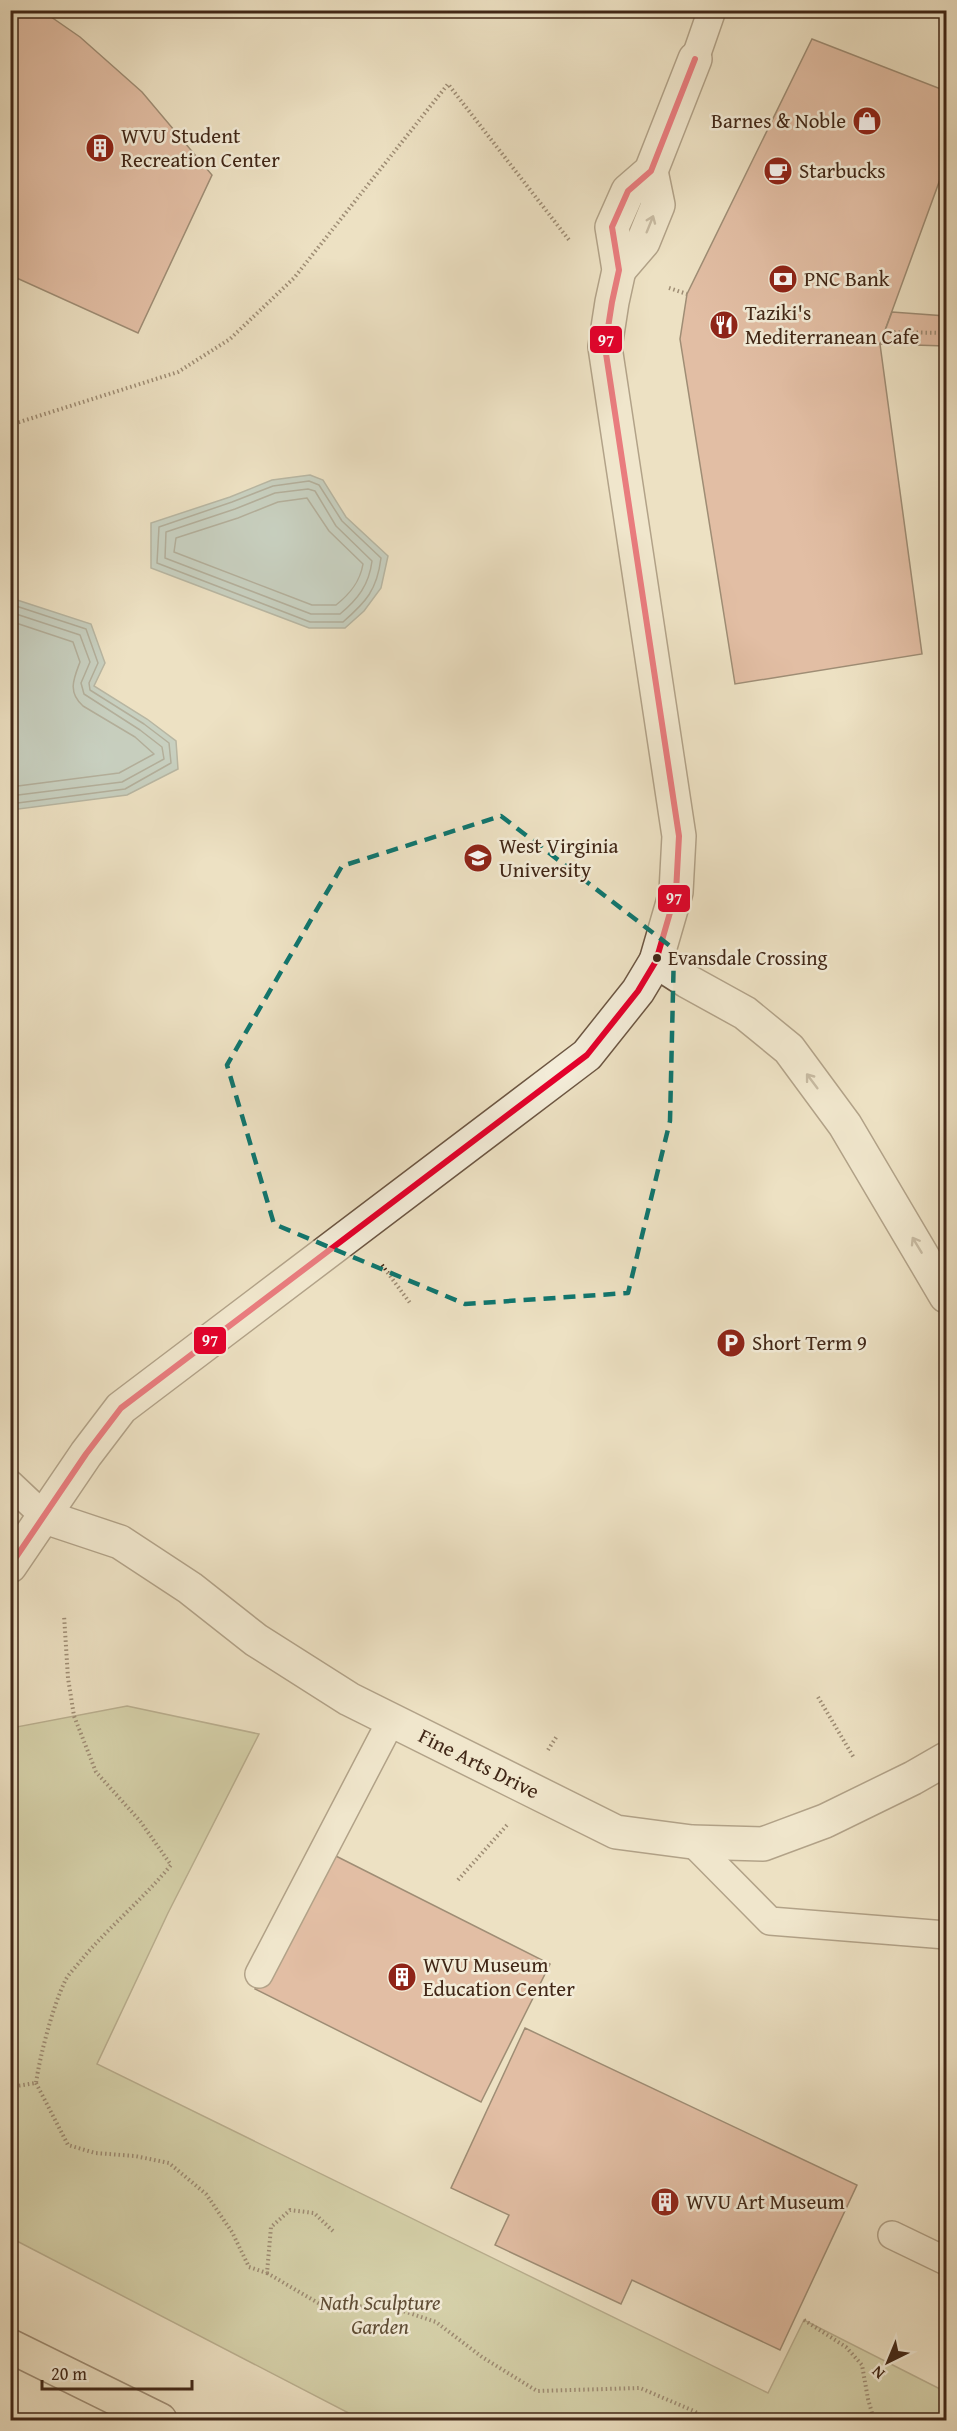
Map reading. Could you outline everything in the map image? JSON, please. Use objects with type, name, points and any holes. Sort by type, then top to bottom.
[{"type":"main road","points":[[10,2346],[160,2421]]},
{"type":"street","points":[[10,1566],[86,1454],[121,1408],[587,1055],[638,991],[656,961],[676,892],[679,836],[605,347],[619,270],[643,242],[658,205],[651,171],[695,59]]},
{"type":"street","points":[[656,961],[745,1013],[789,1049],[845,1125],[946,1296]]},
{"type":"street","name":"Fine Arts Drive","points":[[45,1517],[120,1542],[190,1588],[256,1640],[349,1699],[616,1832],[692,1842],[763,1844],[825,1821],[913,1778],[946,1759]]},
{"type":"lane","points":[[695,59],[712,10]]},
{"type":"lane","points":[[10,1484],[45,1517]]},
{"type":"lane","points":[[259,1974],[392,1719]]},
{"type":"lane","points":[[692,1842],[770,1921],[946,1935]]},
{"type":"lane","points":[[892,2235],[946,2261]]},
{"type":"path","points":[[10,425],[178,372],[230,339],[294,278],[448,84],[575,248]]},
{"type":"path","points":[[669,288],[687,294]]},
{"type":"path","points":[[885,332],[946,333]]},
{"type":"path","points":[[380,1262],[410,1303]]},
{"type":"path","points":[[64,1615],[68,1678],[74,1716],[96,1772],[140,1821],[171,1865],[149,1892],[91,1949],[65,1980],[39,2063],[36,2083],[68,2145],[95,2153],[135,2156],[169,2163],[206,2194],[232,2232],[249,2267],[267,2273],[330,2310],[382,2304],[436,2322],[482,2357],[537,2391],[640,2388],[694,2411],[708,2421]]},
{"type":"path","points":[[818,1697],[856,1763]]},
{"type":"path","points":[[458,1880],[509,1822]]},
{"type":"path","points":[[10,2087],[36,2083]]},
{"type":"path","points":[[267,2273],[271,2227],[290,2210],[314,2213],[335,2233]]},
{"type":"path","points":[[804,2320],[846,2347],[862,2365],[874,2421]]},
{"type":"highlighted area","points":[[501,816],[674,949],[670,1121],[628,1293],[465,1304],[274,1224],[227,1065],[342,866]]},
{"type":"green space","name":"Nath Sculpture Garden","points":[[127,1706],[259,1734],[168,1913],[97,2064],[768,2393],[804,2320],[946,2392],[946,2420],[362,2420],[11,2238],[11,1728]]},
{"type":"water","points":[[310,475],[323,480],[346,517],[388,556],[381,588],[364,611],[345,628],[309,628],[151,568],[151,523],[230,497],[272,480]]},
{"type":"water","points":[[11,598],[91,624],[105,663],[94,686],[147,719],[176,741],[178,769],[127,795],[11,810]]},
{"type":"building","name":"WVU Student Recreation Center","points":[[10,10],[41,10],[80,37],[142,92],[212,175],[138,333],[10,275]]},
{"type":"building","points":[[812,39],[946,91],[946,163],[880,344],[922,654],[735,684],[680,339],[687,294]]},
{"type":"building","points":[[892,312],[946,316],[946,346],[880,344]]},
{"type":"building","name":"WVU Museum Education Center","points":[[324,1850],[550,1964],[481,2102],[255,1989]]},
{"type":"building","name":"WVU Art Museum","points":[[525,2028],[857,2185],[780,2350],[632,2280],[621,2304],[495,2245],[509,2215],[451,2188]]},
{"type":"transit line","name":"97","points":[[10,1566],[86,1454],[121,1408],[587,1055],[638,991],[656,961],[676,892],[679,836],[605,347],[619,270],[612,227],[628,191],[651,171],[695,59]]},
{"type":"place","name":"Barnes & Noble","points":[[867,121]]},
{"type":"place","name":"WVU Student Recreation Center","points":[[100,148]]},
{"type":"place","name":"Starbucks","points":[[778,171]]},
{"type":"place","name":"PNC Bank","points":[[783,279]]},
{"type":"place","name":"Taziki's Mediterranean Cafe","points":[[724,325]]},
{"type":"place","name":"West Virginia University","points":[[478,858]]},
{"type":"place","name":"Evansdale Crossing","points":[[657,958]]},
{"type":"place","name":"Short Term 9","points":[[731,1343]]},
{"type":"place","name":"WVU Museum Education Center","points":[[402,1977]]},
{"type":"place","name":"WVU Art Museum","points":[[665,2202]]}]
